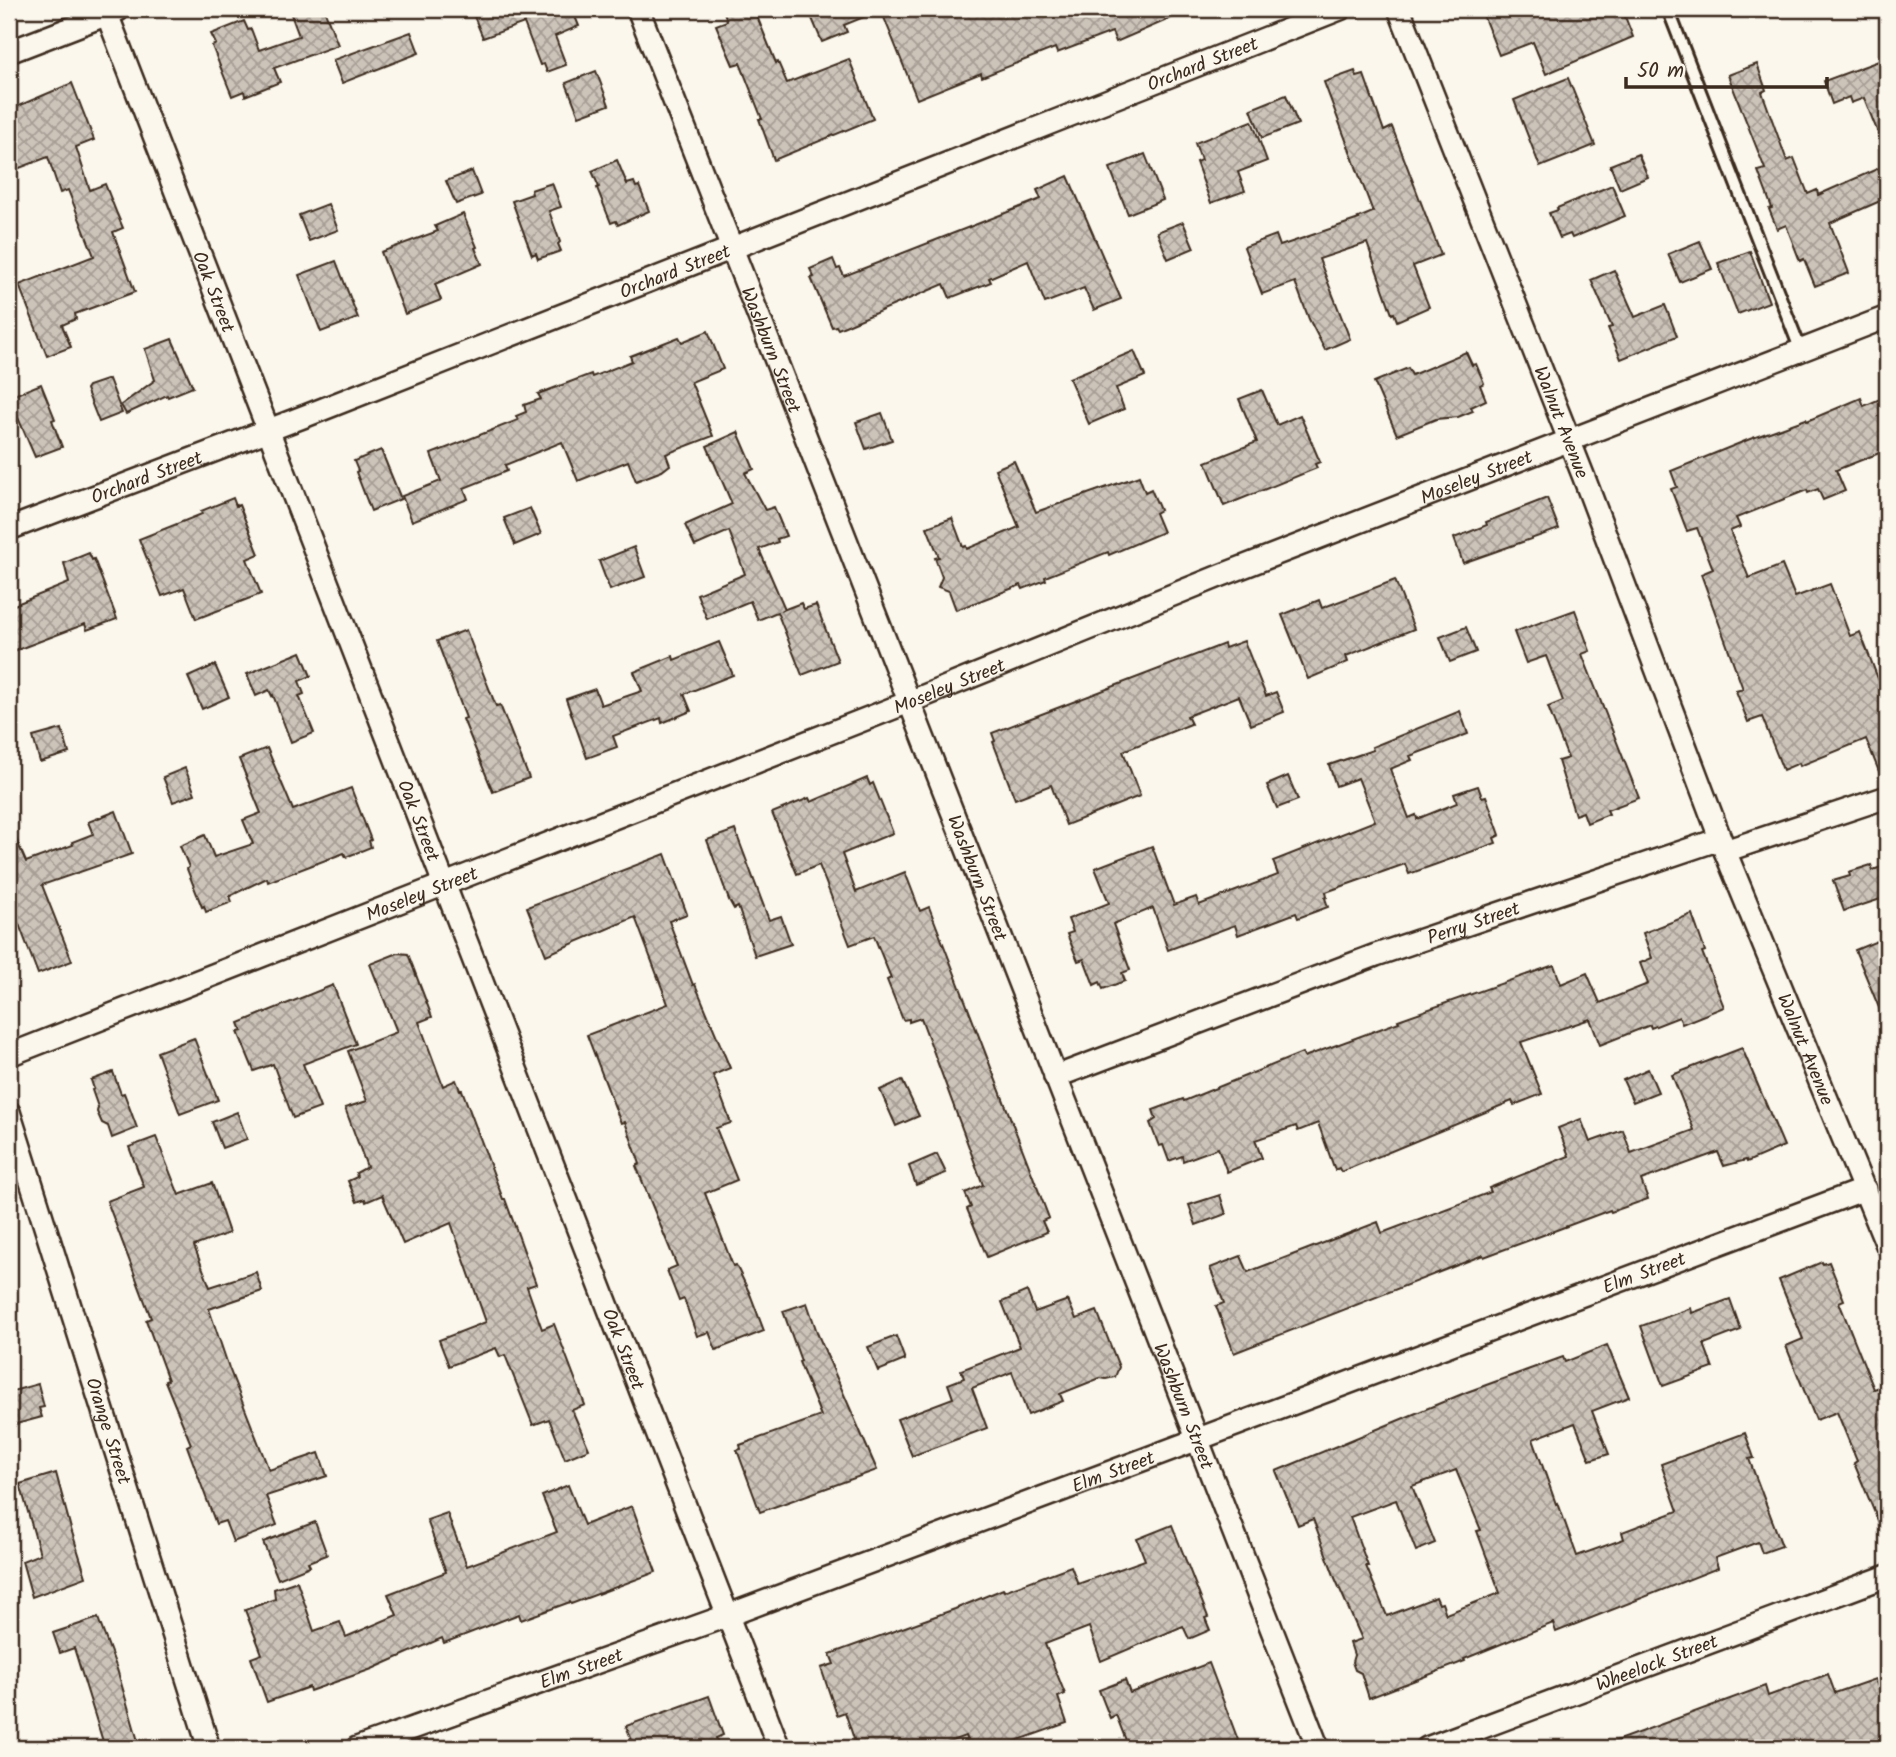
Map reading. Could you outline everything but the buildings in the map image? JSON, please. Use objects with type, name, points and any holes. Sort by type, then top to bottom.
[{"type":"street","name":"Washburn Street","points":[[638,9],[832,499],[1318,1748]]},
{"type":"street","name":"Orchard Street","points":[[9,529],[269,430],[1340,9]]},
{"type":"street","name":"Walnut Avenue","points":[[1399,9],[1570,442],[1722,845],[1887,1245]]},
{"type":"street","points":[[9,52],[111,10]]},
{"type":"street","name":"Oak Street","points":[[111,10],[269,430],[779,1748]]},
{"type":"street","name":"Moseley Street","points":[[9,1055],[909,702],[1217,577],[1887,317]]},
{"type":"street","name":"Perry Street","points":[[1055,1077],[1376,955],[1722,845],[1887,797]]},
{"type":"street","name":"Orange Street","points":[[9,1112],[209,1748]]},
{"type":"street","name":"Elm Street","points":[[357,1748],[729,1615],[1866,1189]]},
{"type":"street","name":"Wheelock Street","points":[[1427,1748],[1887,1577]]},
{"type":"lane","points":[[1668,9],[1801,351]]}]
